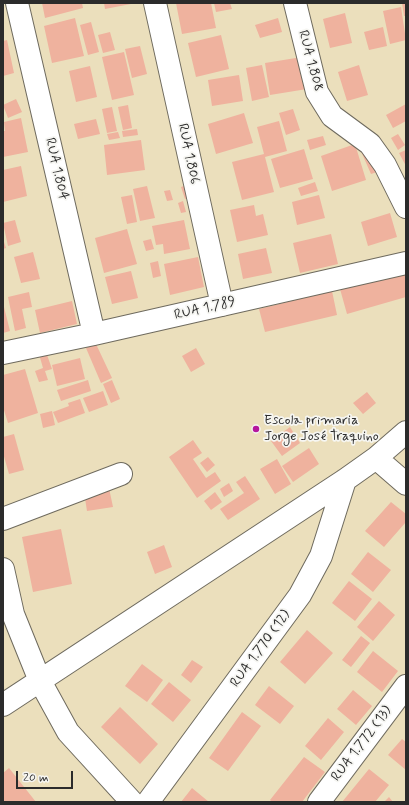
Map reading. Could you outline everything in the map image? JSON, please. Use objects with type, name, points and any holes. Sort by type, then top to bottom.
[{"type":"street","name":"RUA 1.804","points":[[17,3],[94,334]]},
{"type":"street","name":"RUA 1.806","points":[[155,3],[222,305]]},
{"type":"street","name":"RUA 1.808","points":[[295,3],[317,92],[332,116],[370,144],[386,165],[406,207]]},
{"type":"street","name":"RUA 1.789","points":[[3,353],[94,334],[406,263]]},
{"type":"street","points":[[3,705],[345,480],[376,458],[406,432]]},
{"type":"street","points":[[376,458],[406,484]]},
{"type":"street","points":[[3,519],[121,474]]},
{"type":"street","name":"RUA 1.770 (12)","points":[[148,802],[300,595],[322,556],[345,480]]},
{"type":"street","points":[[3,569],[8,615],[40,681],[68,732],[132,802]]},
{"type":"street","name":"RUA 1.772 (13)","points":[[319,802],[406,686]]},
{"type":"building","points":[[42,3],[82,3],[83,8],[45,18]]},
{"type":"building","points":[[104,3],[131,3],[131,4],[105,9]]},
{"type":"building","points":[[176,3],[211,3],[216,28],[182,34]]},
{"type":"building","points":[[214,3],[230,3],[232,9],[216,12]]},
{"type":"building","points":[[402,3],[406,3],[406,16],[404,16]]},
{"type":"building","points":[[401,7],[406,40],[390,44],[383,11]]},
{"type":"building","points":[[345,13],[352,43],[330,48],[323,19]]},
{"type":"building","points":[[75,18],[84,56],[52,63],[44,26]]},
{"type":"building","points":[[278,18],[282,32],[260,38],[255,25]]},
{"type":"building","points":[[91,22],[99,52],[88,55],[80,25]]},
{"type":"building","points":[[383,27],[387,46],[369,50],[364,32]]},
{"type":"building","points":[[110,32],[115,50],[103,53],[98,35]]},
{"type":"building","points":[[221,35],[229,69],[196,77],[188,43]]},
{"type":"building","points":[[7,40],[14,73],[3,76],[3,41]]},
{"type":"building","points":[[140,46],[147,74],[132,78],[125,49]]},
{"type":"building","points":[[124,52],[134,95],[112,100],[102,57]]},
{"type":"building","points":[[302,57],[307,89],[270,95],[265,63]]},
{"type":"building","points":[[262,65],[269,97],[252,101],[246,68]]},
{"type":"building","points":[[359,65],[368,95],[347,101],[338,72]]},
{"type":"building","points":[[90,66],[97,97],[76,102],[69,71]]},
{"type":"building","points":[[239,75],[243,101],[212,106],[208,80]]},
{"type":"building","points":[[16,99],[22,112],[8,118],[3,105]]},
{"type":"building","points":[[406,104],[406,121],[393,128],[386,115]]},
{"type":"building","points":[[128,105],[132,128],[123,130],[118,107]]},
{"type":"building","points":[[112,107],[117,131],[107,133],[102,109]]},
{"type":"building","points":[[293,109],[300,130],[286,135],[279,113]]},
{"type":"building","points":[[244,113],[253,143],[216,154],[208,124]]},
{"type":"building","points":[[21,118],[28,152],[3,157],[3,131],[5,131],[4,122]]},
{"type":"building","points":[[96,119],[100,134],[78,139],[74,124]]},
{"type":"building","points":[[279,121],[287,151],[265,157],[274,192],[242,200],[232,162],[264,154],[257,127]]},
{"type":"building","points":[[137,129],[138,135],[123,137],[122,131]]},
{"type":"building","points":[[118,132],[120,138],[109,140],[107,134]]},
{"type":"building","points":[[398,134],[405,145],[398,150],[391,138]]},
{"type":"building","points":[[323,136],[326,145],[310,150],[307,140]]},
{"type":"building","points":[[141,140],[145,170],[107,175],[104,145]]},
{"type":"building","points":[[355,144],[366,180],[332,191],[321,156]]},
{"type":"building","points":[[304,149],[313,179],[280,188],[271,159]]},
{"type":"building","points":[[360,149],[380,171],[371,174]]},
{"type":"building","points":[[406,150],[406,166],[399,153]]},
{"type":"building","points":[[21,166],[27,196],[3,202],[3,170]]},
{"type":"building","points":[[315,182],[318,191],[301,196],[298,188]]},
{"type":"building","points":[[190,184],[194,196],[185,199],[181,187]]},
{"type":"building","points":[[147,186],[155,218],[140,221],[133,189]]},
{"type":"building","points":[[170,190],[173,200],[167,201],[164,191]]},
{"type":"building","points":[[132,195],[137,222],[127,224],[121,197]]},
{"type":"building","points":[[319,195],[325,218],[297,225],[292,202]]},
{"type":"building","points":[[183,201],[186,212],[181,213],[178,203]]},
{"type":"building","points":[[254,205],[256,216],[263,214],[268,235],[237,242],[230,210]]},
{"type":"building","points":[[390,213],[397,237],[368,246],[361,222]]},
{"type":"building","points":[[15,220],[21,242],[8,246],[3,223]]},
{"type":"building","points":[[184,220],[190,249],[164,254],[163,244],[156,245],[152,226]]},
{"type":"building","points":[[127,229],[137,264],[104,273],[95,238]]},
{"type":"building","points":[[331,234],[338,264],[300,273],[293,243]]},
{"type":"building","points":[[3,239],[6,248],[3,249]]},
{"type":"building","points":[[151,239],[154,249],[146,251],[143,241]]},
{"type":"building","points":[[266,248],[272,273],[243,279],[238,254]]},
{"type":"building","points":[[33,252],[40,279],[21,283],[14,257]]},
{"type":"building","points":[[198,257],[204,287],[170,295],[164,264]]},
{"type":"building","points":[[158,261],[161,276],[153,278],[150,263]]},
{"type":"building","points":[[131,271],[138,298],[112,304],[105,277]]},
{"type":"building","points":[[406,271],[406,297],[347,314],[340,289]]},
{"type":"building","points":[[332,291],[337,315],[265,332],[259,309]]},
{"type":"building","points":[[29,292],[32,307],[22,309],[26,328],[15,331],[8,297]]},
{"type":"building","points":[[72,301],[77,324],[40,333],[35,310]]},
{"type":"building","points":[[3,303],[10,331],[3,333]]},
{"type":"building","points":[[96,344],[112,378],[101,383],[86,348]]},
{"type":"building","points":[[196,348],[205,364],[191,372],[182,356]]},
{"type":"building","points":[[46,352],[52,369],[45,371],[48,380],[39,382],[35,371],[43,368],[39,354]]},
{"type":"building","points":[[80,358],[85,379],[57,386],[52,365]]},
{"type":"building","points":[[25,369],[38,413],[8,423],[3,407],[3,375]]},
{"type":"building","points":[[88,380],[91,391],[61,401],[57,390]]},
{"type":"building","points":[[112,380],[120,399],[111,403],[103,384]]},
{"type":"building","points":[[103,391],[108,405],[89,412],[83,398]]},
{"type":"building","points":[[367,392],[376,403],[363,414],[353,403]]},
{"type":"building","points":[[80,399],[85,413],[58,423],[53,412],[69,406],[68,403]]},
{"type":"building","points":[[52,411],[55,425],[43,428],[40,414]]},
{"type":"building","points":[[290,427],[300,443],[282,456],[271,441]]},
{"type":"building","points":[[14,434],[24,470],[9,474],[3,453],[3,437]]},
{"type":"building","points":[[193,440],[202,453],[193,459],[206,478],[215,472],[221,481],[197,498],[169,457]]},
{"type":"building","points":[[309,448],[319,464],[293,482],[282,466]]},
{"type":"building","points":[[208,457],[215,465],[207,472],[200,463]]},
{"type":"building","points":[[277,459],[291,484],[275,494],[260,469]]},
{"type":"building","points":[[245,476],[260,499],[228,520],[220,509],[244,493],[236,482]]},
{"type":"building","points":[[229,483],[233,491],[224,497],[220,489]]},
{"type":"building","points":[[109,488],[113,507],[87,511],[84,492]]},
{"type":"building","points":[[215,492],[222,502],[211,510],[204,501]]},
{"type":"building","points":[[391,502],[406,514],[406,522],[384,547],[365,531]]},
{"type":"building","points":[[61,529],[72,584],[33,592],[22,537]]},
{"type":"building","points":[[164,545],[172,567],[155,574],[147,552]]},
{"type":"building","points":[[368,552],[391,570],[373,592],[351,574]]},
{"type":"building","points":[[349,581],[372,599],[355,621],[332,603]]},
{"type":"building","points":[[379,601],[395,615],[373,641],[357,627]]},
{"type":"building","points":[[307,630],[333,653],[305,684],[280,662]]},
{"type":"building","points":[[361,636],[370,643],[351,667],[342,660]]},
{"type":"building","points":[[373,651],[398,671],[382,692],[357,672]]},
{"type":"building","points":[[192,660],[203,667],[191,683],[181,675]]},
{"type":"building","points":[[142,664],[163,680],[147,702],[125,686]]},
{"type":"building","points":[[169,682],[191,700],[173,722],[151,704]]},
{"type":"building","points":[[269,686],[294,706],[280,724],[255,705]]},
{"type":"building","points":[[353,690],[372,706],[356,725],[337,709]]},
{"type":"building","points":[[120,707],[158,744],[140,764],[101,727]]},
{"type":"building","points":[[242,712],[261,726],[228,771],[209,758]]},
{"type":"building","points":[[328,718],[344,732],[321,760],[305,746]]},
{"type":"building","points":[[402,739],[406,742],[406,770],[388,755]]},
{"type":"building","points":[[304,757],[325,772],[302,802],[272,802],[270,800]]},
{"type":"building","points":[[9,768],[36,802],[3,802],[3,773]]},
{"type":"building","points":[[369,769],[389,785],[375,802],[342,802]]},
{"type":"building","points":[[192,788],[209,802],[181,802]]},
{"type":"building","points":[[389,797],[393,802],[384,802]]},
{"type":"place","name":"Escola primaria Jorge José Traquino","points":[[256,429]]}]
